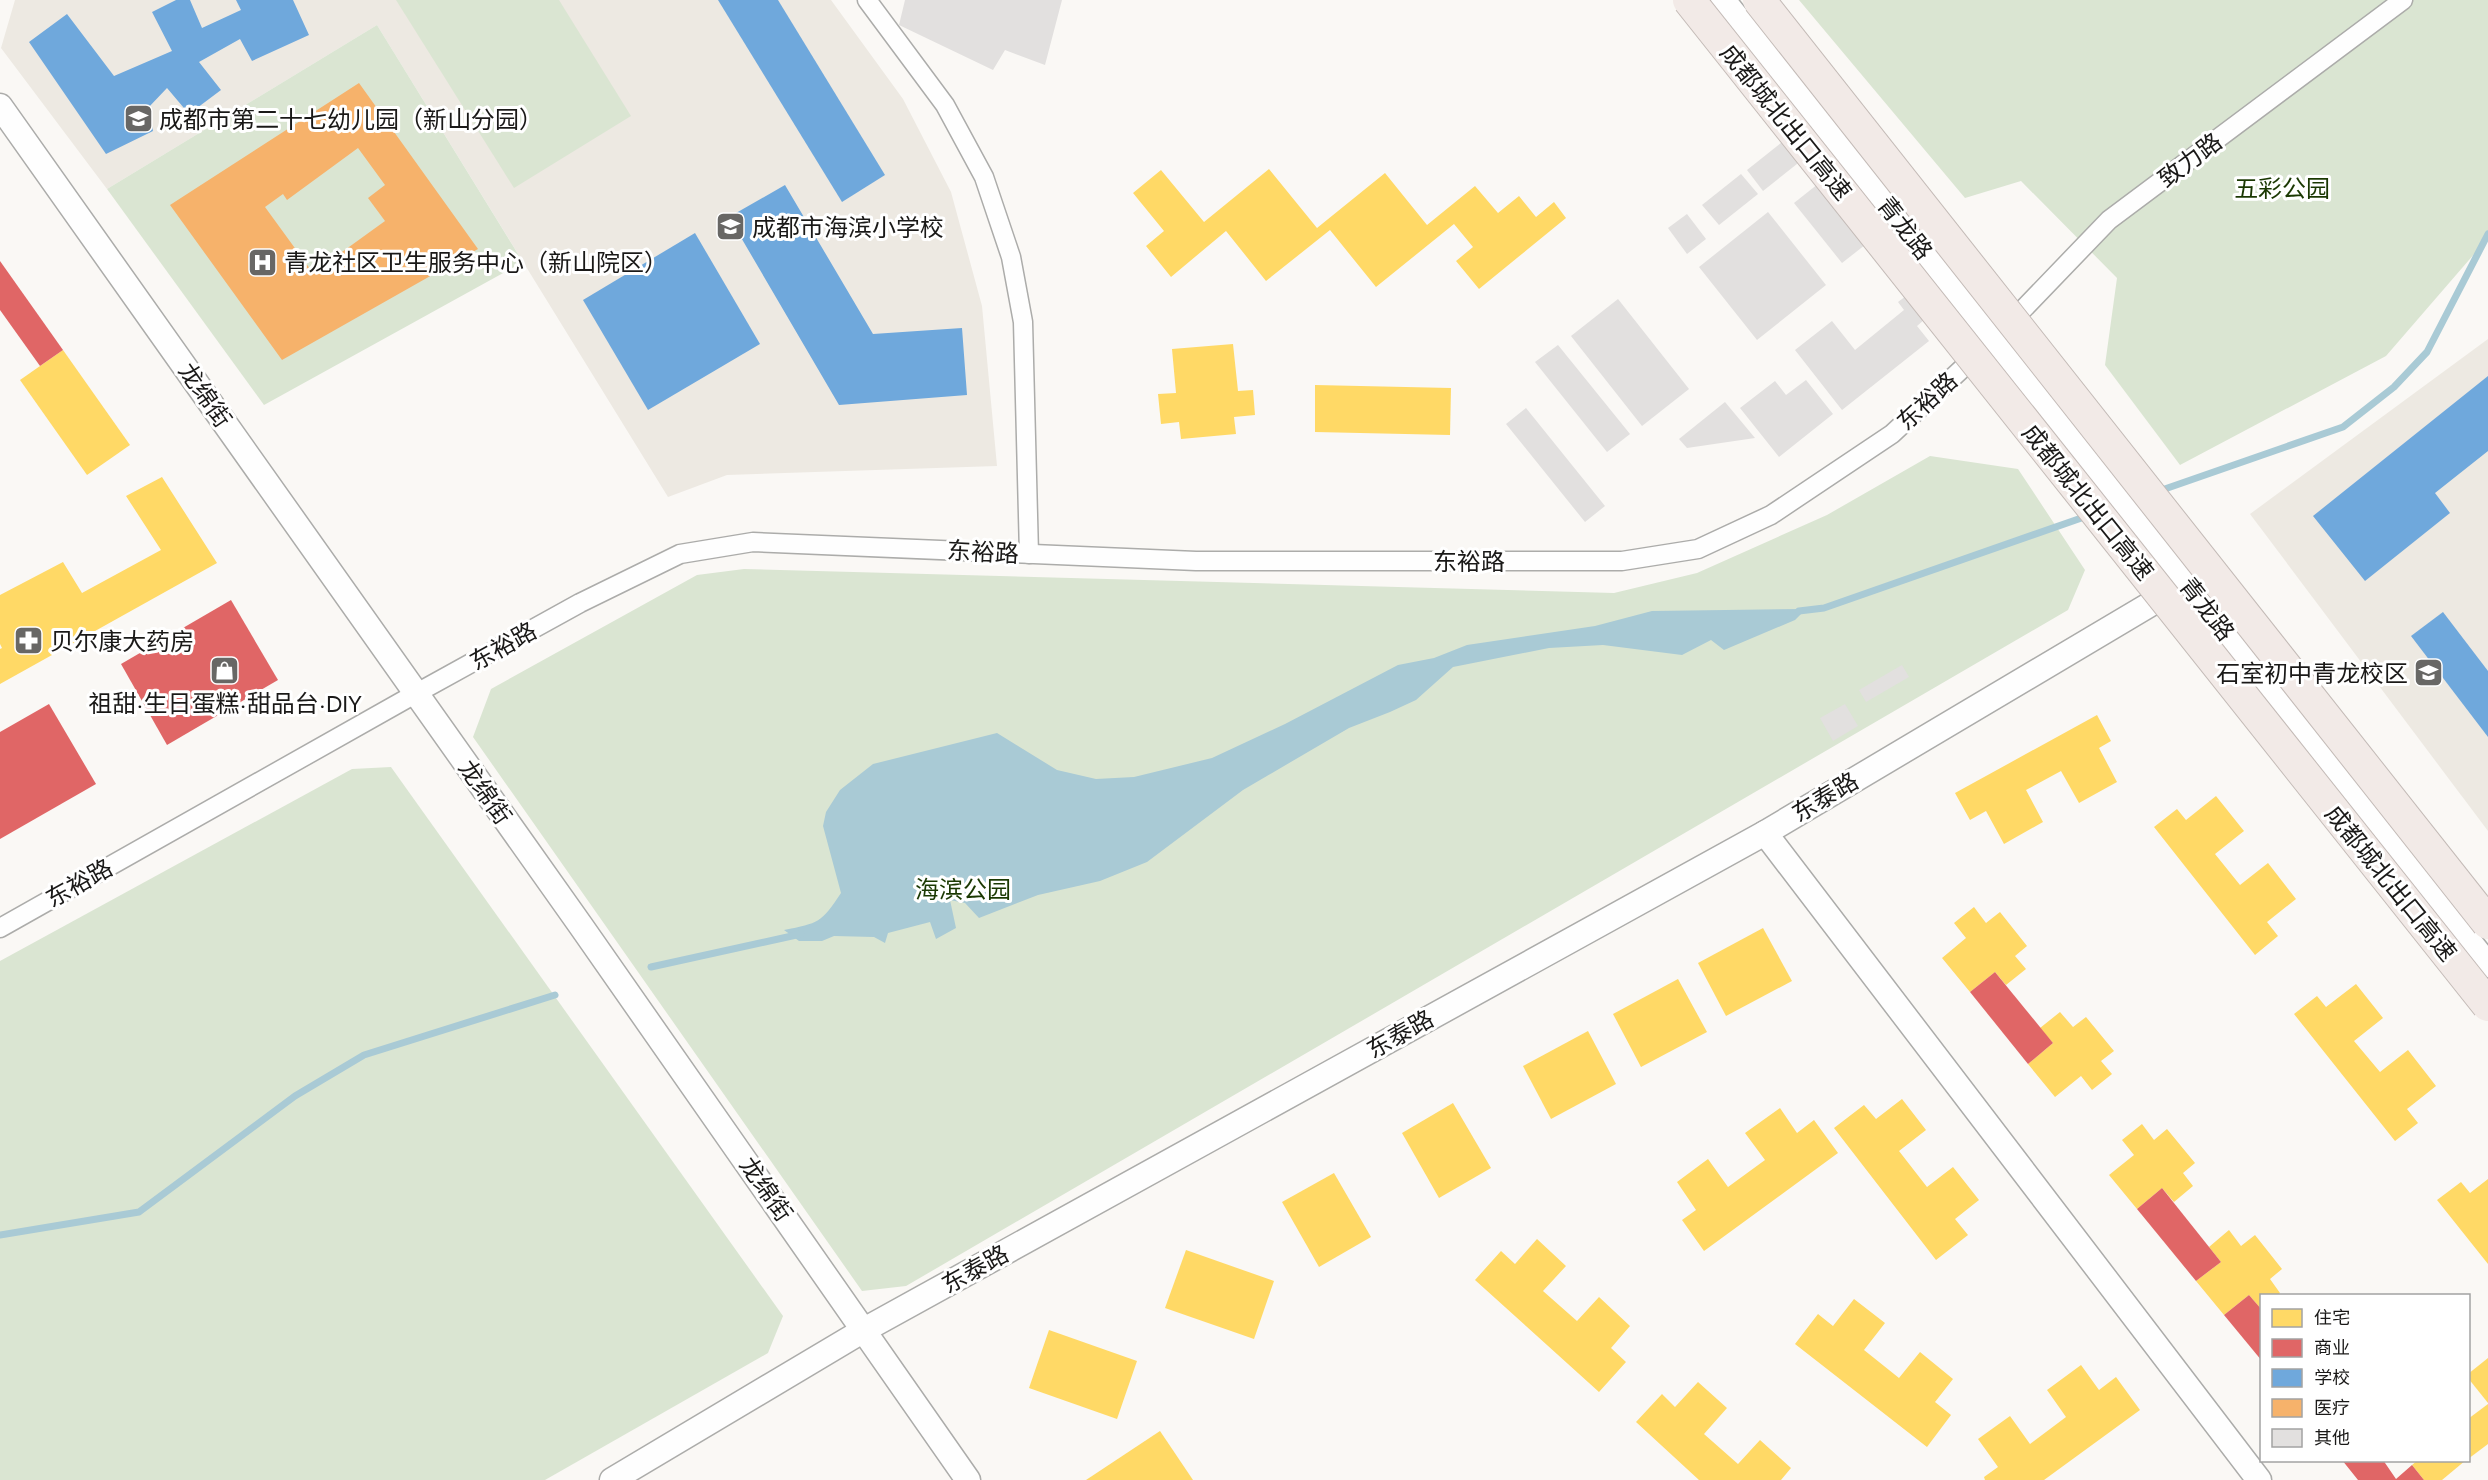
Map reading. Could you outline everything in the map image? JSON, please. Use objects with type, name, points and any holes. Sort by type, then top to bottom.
[{"type":"highway","name":"成都城北出口高速","points":[[1689,0],[2488,1005]]},
{"type":"highway","name":"成都城北出口高速","points":[[1759,0],[2488,923]]},
{"type":"street","points":[[867,0],[945,105],[984,177],[1011,257],[1023,322],[1029,554]]},
{"type":"street","name":"青龙路","points":[[1723,0],[2488,965]]},
{"type":"street","name":"致力路","points":[[1993,340],[2109,220],[2403,0]]},
{"type":"street","name":"龙绵街","points":[[0,106],[968,1480]]},
{"type":"street","name":"东裕路","points":[[0,927],[580,603],[680,554],[753,542],[1196,561],[1622,561],[1698,549],[1771,515],[1892,434],[1993,340]]},
{"type":"street","name":"东泰路","points":[[612,1480],[864,1330],[1765,833],[2186,583]]},
{"type":"street","points":[[1765,833],[2259,1480]]},
{"type":"shaded area","name":"成都市海滨小学校","points":[[15,0],[831,0],[903,99],[951,192],[982,306],[997,466],[727,475],[668,497],[377,25],[107,189],[1,48]]},
{"type":"shaded area","name":"石室初中青龙校区","points":[[2488,339],[2488,831],[2250,514]]},
{"type":"green space","points":[[396,0],[559,0],[631,116],[514,188]]},
{"type":"green space","name":"五彩公园","points":[[1799,0],[2488,0],[2488,238],[2386,356],[2180,465],[2105,365],[2117,278],[2021,181],[1965,198]]},
{"type":"green space","points":[[377,25],[523,262],[264,405],[107,189]]},
{"type":"green space","name":"海滨公园","points":[[1930,456],[2018,469],[2085,570],[2068,610],[906,1286],[862,1291],[473,737],[491,689],[697,575],[744,569],[1614,593],[1697,573],[1827,515]]},
{"type":"green space","points":[[391,767],[783,1316],[768,1353],[545,1480],[0,1480],[0,961],[352,769]]},
{"type":"water","points":[[1806,609],[1795,620],[1724,650],[1711,640],[1682,655],[1603,645],[1549,648],[1453,667],[1416,700],[1349,728],[1243,790],[1147,862],[1100,881],[1038,895],[979,918],[965,903],[950,900],[956,928],[936,939],[930,922],[888,933],[885,943],[874,937],[834,936],[822,941],[799,941],[784,930],[818,920],[829,910],[841,893],[823,826],[826,812],[840,790],[873,764],[997,733],[1057,770],[1096,779],[1134,777],[1212,758],[1285,724],[1398,665],[1434,658],[1467,645],[1595,626],[1652,611]]},
{"type":"building: 住宅","points":[[1269,169],[1317,228],[1385,173],[1427,225],[1475,186],[1498,213],[1519,196],[1536,217],[1554,202],[1566,218],[1479,289],[1456,261],[1473,247],[1454,224],[1376,287],[1330,230],[1266,281],[1226,231],[1171,277],[1146,246],[1164,231],[1133,193],[1161,170],[1204,222]]},
{"type":"building: 住宅","points":[[1233,344],[1238,391],[1253,390],[1255,415],[1234,417],[1236,434],[1181,439],[1179,422],[1161,424],[1158,394],[1176,393],[1172,349]]},
{"type":"building: 住宅","points":[[63,350],[130,445],[87,475],[20,380]]},
{"type":"building: 住宅","points":[[1315,385],[1451,388],[1450,435],[1315,432]]},
{"type":"building: 住宅","points":[[162,477],[217,563],[0,684],[0,649],[2,648],[0,644],[0,595],[63,562],[82,593],[161,550],[126,496]]},
{"type":"building: 住宅","points":[[2097,715],[2111,741],[2099,748],[2117,782],[2079,803],[2061,771],[2026,790],[2043,822],[2004,844],[1986,811],[1970,820],[1955,793]]},
{"type":"building: 住宅","points":[[2216,796],[2244,831],[2215,854],[2240,885],[2268,863],[2296,899],[2267,922],[2278,936],[2255,955],[2154,827],[2177,809],[2186,820]]},
{"type":"building: 住宅","points":[[1974,907],[1986,923],[2000,912],[2027,946],[2015,956],[2026,969],[2006,985],[1995,972],[1970,992],[1942,958],[1966,938],[1954,923]]},
{"type":"building: 住宅","points":[[1763,928],[1792,981],[1726,1016],[1698,963]]},
{"type":"building: 住宅","points":[[1678,979],[1707,1032],[1641,1067],[1613,1014]]},
{"type":"building: 住宅","points":[[2356,984],[2383,1018],[2354,1041],[2380,1072],[2408,1050],[2436,1086],[2407,1109],[2418,1123],[2395,1141],[2294,1014],[2317,996],[2326,1007]]},
{"type":"building: 住宅","points":[[2060,1012],[2073,1027],[2086,1017],[2114,1051],[2101,1061],[2112,1074],[2092,1090],[2081,1076],[2055,1097],[2028,1064],[2053,1043],[2040,1028]]},
{"type":"building: 住宅","points":[[1588,1031],[1616,1084],[1551,1119],[1523,1066]]},
{"type":"building: 住宅","points":[[1902,1099],[1926,1130],[1899,1151],[1927,1187],[1953,1167],[1979,1200],[1955,1219],[1968,1235],[1936,1260],[1834,1128],[1864,1105],[1876,1119]]},
{"type":"building: 住宅","points":[[1453,1103],[1491,1168],[1439,1198],[1402,1133]]},
{"type":"building: 住宅","points":[[1780,1108],[1797,1133],[1814,1120],[1838,1153],[1704,1251],[1682,1220],[1696,1210],[1677,1182],[1708,1159],[1728,1187],[1765,1160],[1745,1133]]},
{"type":"building: 住宅","points":[[2142,1124],[2154,1140],[2167,1129],[2195,1163],[2183,1173],[2193,1186],[2174,1202],[2162,1188],[2137,1209],[2109,1175],[2134,1155],[2122,1140]]},
{"type":"building: 住宅","points":[[1334,1173],[1371,1237],[1319,1267],[1282,1202]]},
{"type":"building: 住宅","points":[[2488,1179],[2488,1264],[2437,1200],[2461,1182],[2470,1193]]},
{"type":"building: 住宅","points":[[2229,1230],[2241,1246],[2255,1235],[2282,1269],[2270,1279],[2280,1293],[2260,1294],[2260,1308],[2249,1295],[2224,1315],[2196,1281],[2221,1262],[2209,1247]]},
{"type":"building: 住宅","points":[[1537,1239],[1566,1266],[1543,1291],[1577,1321],[1599,1297],[1630,1326],[1611,1348],[1626,1362],[1599,1392],[1475,1280],[1501,1251],[1515,1264]]},
{"type":"building: 住宅","points":[[1186,1250],[1274,1281],[1254,1339],[1165,1308]]},
{"type":"building: 住宅","points":[[1854,1299],[1885,1323],[1864,1350],[1899,1378],[1920,1352],[1953,1379],[1935,1402],[1951,1415],[1927,1447],[1795,1344],[1818,1314],[1833,1326]]},
{"type":"building: 住宅","points":[[1049,1330],[1137,1361],[1117,1419],[1029,1388]]},
{"type":"building: 住宅","points":[[2488,1358],[2488,1403],[2470,1380],[2470,1372]]},
{"type":"building: 住宅","points":[[2081,1365],[2099,1390],[2116,1377],[2140,1410],[2044,1480],[1985,1480],[1984,1477],[1998,1467],[1978,1439],[2010,1416],[2030,1444],[2066,1417],[2047,1390]]},
{"type":"building: 住宅","points":[[1698,1382],[1727,1408],[1704,1434],[1738,1464],[1760,1440],[1791,1468],[1781,1480],[1699,1480],[1636,1422],[1662,1394],[1675,1407]]},
{"type":"building: 住宅","points":[[2488,1404],[2488,1444],[2470,1458],[2470,1418]]},
{"type":"building: 住宅","points":[[1160,1431],[1193,1480],[1086,1480]]},
{"type":"building: 住宅","points":[[2416,1462],[2464,1462],[2442,1480],[2424,1480],[2412,1465]]},
{"type":"building: 商业","points":[[0,261],[63,350],[40,366],[0,310]]},
{"type":"building: 商业","points":[[231,600],[278,680],[167,745],[121,664]]},
{"type":"building: 商业","points":[[49,704],[96,784],[0,839],[0,732]]},
{"type":"building: 商业","points":[[1995,972],[2053,1043],[2028,1064],[1970,992]]},
{"type":"building: 商业","points":[[2162,1188],[2221,1262],[2196,1281],[2137,1209]]},
{"type":"building: 商业","points":[[2249,1295],[2260,1308],[2260,1359],[2224,1315]]},
{"type":"building: 商业","points":[[2344,1462],[2384,1462],[2396,1479],[2412,1465],[2424,1480],[2358,1480]]},
{"type":"building: 学校","points":[[176,0],[190,0],[202,28],[241,10],[236,0],[293,0],[309,35],[252,61],[240,39],[199,62],[221,90],[189,114],[167,88],[148,108],[153,131],[106,154],[29,42],[67,14],[114,76],[172,51],[152,12]]},
{"type":"building: 学校","points":[[718,0],[778,0],[885,175],[842,202]]},
{"type":"building: 学校","points":[[785,185],[873,334],[962,328],[967,395],[839,405],[729,217]]},
{"type":"building: 学校","points":[[695,233],[760,344],[648,410],[583,300]]},
{"type":"building: 学校","points":[[2488,376],[2488,451],[2435,493],[2450,513],[2365,581],[2313,516]]},
{"type":"building: 学校","points":[[2443,612],[2488,671],[2488,737],[2411,636]]},
{"type":"building: 医疗","points":[[359,83],[478,249],[282,360],[170,205]],"holes":[[[358,148],[385,185],[368,198],[385,221],[313,273],[265,207],[283,194],[287,200]]]},
{"type":"building: 其他","points":[[905,0],[1062,0],[1045,65],[1005,50],[993,70],[899,25]]},
{"type":"building: 其他","points":[[1786,139],[1802,160],[1763,191],[1747,170]]},
{"type":"building: 其他","points":[[1741,174],[1758,194],[1719,225],[1702,205]]},
{"type":"building: 其他","points":[[1823,180],[1870,241],[1842,263],[1794,203]]},
{"type":"building: 其他","points":[[1768,212],[1826,285],[1757,340],[1699,267]]},
{"type":"building: 其他","points":[[1687,214],[1706,239],[1687,254],[1668,228]]},
{"type":"building: 其他","points":[[1906,296],[1925,319],[1917,326],[1929,341],[1842,410],[1795,350],[1832,321],[1855,350],[1904,310],[1898,302]]},
{"type":"building: 其他","points":[[1618,299],[1689,389],[1642,426],[1571,336]]},
{"type":"building: 其他","points":[[1558,345],[1630,434],[1607,452],[1535,362]]},
{"type":"building: 其他","points":[[1806,380],[1833,414],[1779,457],[1740,408],[1775,381],[1786,395]]},
{"type":"building: 其他","points":[[1725,402],[1755,438],[1687,448],[1679,439]]},
{"type":"building: 其他","points":[[1526,408],[1605,506],[1585,522],[1506,424]]},
{"type":"building: 其他","points":[[1902,665],[1909,677],[1866,702],[1859,690]]},
{"type":"building: 其他","points":[[1845,704],[1858,726],[1833,741],[1820,718]]},
{"type":"waterway","points":[[2159,491],[2343,427],[2394,387],[2427,352],[2488,234]]},
{"type":"waterway","points":[[1799,611],[1824,608],[2090,515]]},
{"type":"waterway","points":[[651,967],[801,934]]},
{"type":"waterway","points":[[0,1235],[139,1212],[295,1096],[364,1055],[555,995]]},
{"type":"place","name":"成都市第二十七幼儿园（新山分园）","points":[[138,119]]},
{"type":"place","name":"成都市海滨小学校","points":[[731,227]]},
{"type":"place","name":"青龙社区卫生服务中心（新山院区）","points":[[263,262]]},
{"type":"place","name":"贝尔康大药房","points":[[29,641]]},
{"type":"place","name":"祖甜·生日蛋糕·甜品台·DIY","points":[[225,670]]},
{"type":"place","name":"石室初中青龙校区","points":[[2429,673]]}]
